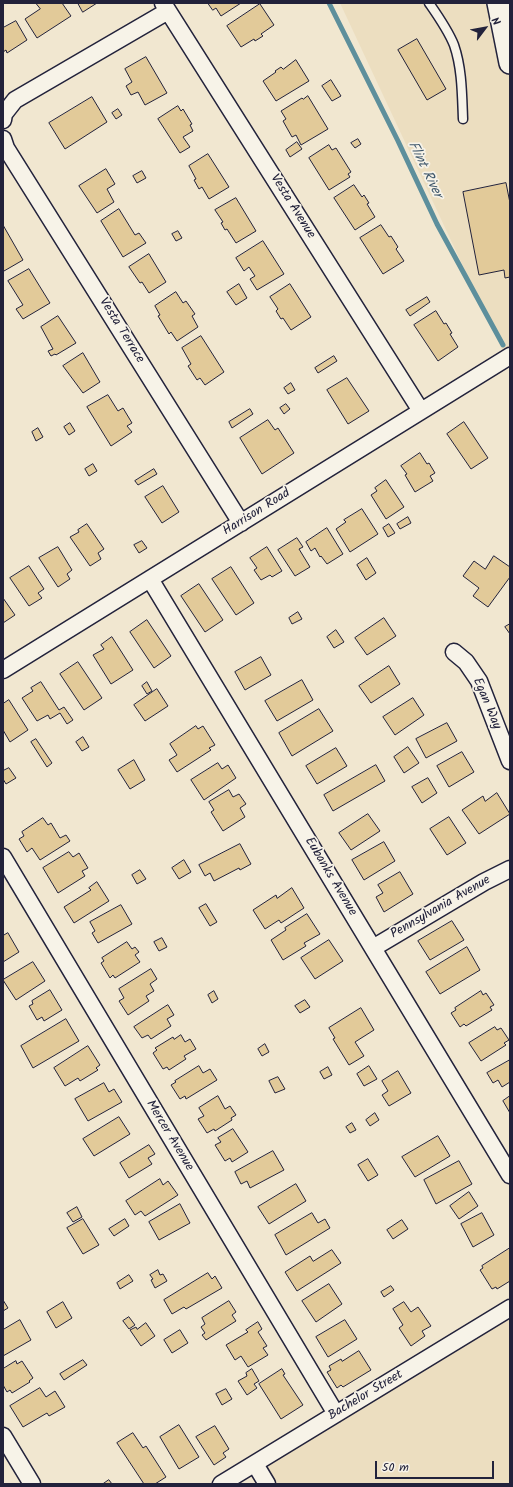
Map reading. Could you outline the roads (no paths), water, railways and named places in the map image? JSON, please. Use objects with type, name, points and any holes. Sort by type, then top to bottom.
[{"type":"street","points":[[498,3],[507,29],[510,63]]},
{"type":"street","points":[[3,120],[4,114],[15,100],[165,7]]},
{"type":"street","name":"Vesta Avenue","points":[[165,7],[421,411]]},
{"type":"street","name":"Vesta Terrace","points":[[3,139],[6,148],[14,161],[241,523]]},
{"type":"street","name":"Harrison Road","points":[[3,670],[510,356]]},
{"type":"street","name":"Eubanks Avenue","points":[[150,579],[510,1175]]},
{"type":"street","name":"Egan Way","points":[[454,652],[466,662],[479,681],[510,761]]},
{"type":"street","name":"Mercer Avenue","points":[[3,857],[336,1414]]},
{"type":"street","name":"Pennsylvania Avenue","points":[[373,948],[484,882],[510,869]]},
{"type":"street","name":"Bachelor Street","points":[[221,1484],[510,1308]]},
{"type":"street","points":[[3,1436],[32,1484]]},
{"type":"street","points":[[255,1464],[267,1484]]},
{"type":"lane","points":[[429,3],[443,22],[454,45],[460,72],[463,118]]},
{"type":"waterway","name":"Flint River","points":[[329,3],[398,141],[437,224],[503,345]]}]
